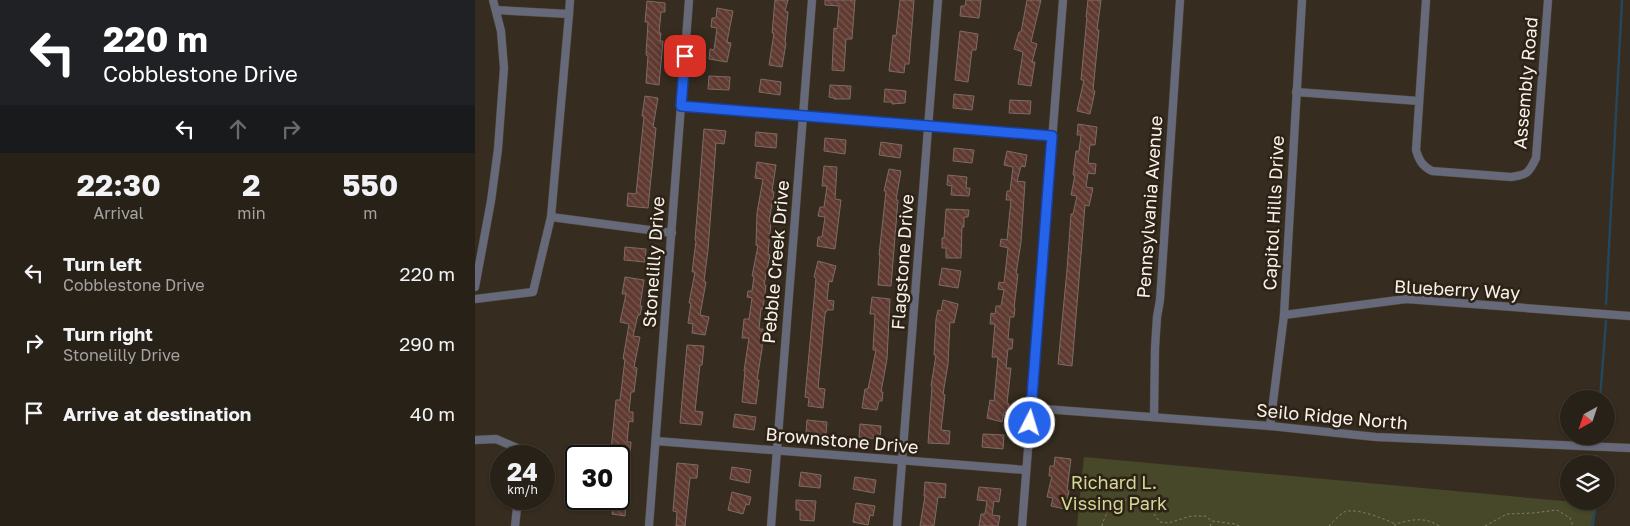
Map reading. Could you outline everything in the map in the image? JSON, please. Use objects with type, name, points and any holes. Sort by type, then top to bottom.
[{"type":"street","points":[[475,287],[491,201],[504,68],[501,31],[493,0]]},
{"type":"street","points":[[475,299],[533,292],[551,218],[570,0]]},
{"type":"street","name":"Stonelilly Drive","points":[[649,526],[689,0]]},
{"type":"street","name":"Pebble Creek Drive","points":[[771,526],[812,0]]},
{"type":"street","name":"Flagstone Drive","points":[[897,526],[938,0]]},
{"type":"street","points":[[1022,526],[1063,0]]},
{"type":"street","name":"Pennsylvania Avenue","points":[[1154,416],[1156,325],[1180,0]]},
{"type":"street","name":"Capitol Hills Drive","points":[[1270,426],[1284,314],[1302,0]]},
{"type":"street","points":[[1296,92],[1419,100],[1425,0]]},
{"type":"street","name":"Assembly Road","points":[[1419,100],[1416,150],[1419,161],[1426,169],[1511,177],[1523,176],[1536,158],[1548,0]]},
{"type":"street","points":[[496,10],[569,14]]},
{"type":"street","points":[[681,106],[1052,136]]},
{"type":"street","points":[[551,218],[671,233]]},
{"type":"street","name":"Blueberry Way","points":[[1284,314],[1406,299],[1630,316]]},
{"type":"street","name":"Seilo Ridge North","points":[[1031,408],[1154,416],[1376,437],[1630,448]]},
{"type":"street","points":[[475,440],[496,439],[510,445]]},
{"type":"street","name":"Brownstone Drive","points":[[656,441],[1026,470]]},
{"type":"street","points":[[515,526],[517,510]]},
{"type":"path","points":[[1102,526],[1112,506],[1119,501],[1130,500],[1146,507],[1160,522],[1168,523],[1191,516],[1205,516],[1212,521],[1239,526]]},
{"type":"path","points":[[1485,526],[1507,514],[1557,510],[1570,518],[1573,526]]},
{"type":"path","points":[[1329,526],[1343,512],[1350,511],[1360,511],[1388,520],[1395,525],[1417,519],[1430,520],[1439,526]]},
{"type":"path","points":[[1210,526],[1212,521]]},
{"type":"green space","name":"Richard L. Vissing Park","points":[[1084,457],[1560,501],[1560,510],[1595,510],[1594,526],[1077,526]]},
{"type":"building","points":[[775,0],[788,0],[785,11],[788,12],[782,67],[769,65],[774,33],[772,33]]},
{"type":"building","points":[[825,0],[855,0],[852,39],[846,39],[844,71],[832,70],[834,28],[837,29],[839,6],[825,5]]},
{"type":"building","points":[[900,0],[914,0],[909,64],[905,64],[904,73],[889,71],[893,35],[896,36]]},
{"type":"building","points":[[966,0],[981,0],[979,18],[960,16],[961,6],[965,6]]},
{"type":"building","points":[[1027,0],[1041,0],[1031,42],[1037,44],[1032,62],[1035,62],[1031,86],[1018,84],[1023,52],[1014,49],[1019,32],[1021,32]]},
{"type":"building","points":[[1088,0],[1101,0],[1093,90],[1095,91],[1090,114],[1077,111],[1084,80],[1081,80]]},
{"type":"building","points":[[647,1],[665,3],[665,12],[661,12],[659,33],[661,33],[660,41],[663,41],[659,85],[646,83],[648,22],[645,22]]},
{"type":"building","points":[[717,8],[733,11],[727,42],[731,43],[727,62],[709,59],[710,49],[714,50],[717,28],[711,27],[712,18],[716,18]]},
{"type":"building","points":[[960,31],[978,34],[976,50],[972,50],[968,82],[955,80]]},
{"type":"building","points":[[709,76],[730,77],[729,90],[708,89]]},
{"type":"building","points":[[761,79],[781,82],[780,95],[759,92]]},
{"type":"building","points":[[830,85],[851,86],[850,99],[834,99],[829,97]]},
{"type":"building","points":[[885,89],[906,91],[905,103],[892,104],[892,102],[884,102]]},
{"type":"building","points":[[954,94],[974,96],[972,110],[953,108]]},
{"type":"building","points":[[645,96],[658,98],[653,127],[656,128],[648,208],[627,206],[628,193],[636,194]]},
{"type":"building","points":[[1010,100],[1031,101],[1030,114],[1009,113]]},
{"type":"building","points":[[1078,124],[1097,127],[1095,145],[1090,145],[1088,163],[1096,164],[1095,174],[1088,173],[1086,187],[1093,188],[1089,206],[1085,205],[1072,366],[1058,364],[1071,214],[1073,214],[1077,196],[1071,195],[1075,175],[1073,175],[1076,151],[1079,151],[1081,135],[1077,135]]},
{"type":"building","points":[[704,129],[726,131],[724,144],[716,143],[704,281],[706,282],[700,315],[709,317],[705,335],[692,333],[693,324],[688,323],[691,303],[689,303],[695,272],[692,272]]},
{"type":"building","points":[[756,132],[777,134],[776,148],[755,146]]},
{"type":"building","points":[[825,138],[846,140],[845,154],[824,151]]},
{"type":"building","points":[[881,142],[902,145],[900,158],[879,155]]},
{"type":"building","points":[[954,148],[974,150],[972,163],[953,161]]},
{"type":"building","points":[[1007,151],[1027,155],[1025,167],[1021,166],[1017,181],[1025,182],[1021,242],[1016,274],[1018,274],[1015,308],[1014,317],[1010,317],[1008,339],[1013,339],[1012,349],[1008,349],[1006,368],[1011,368],[1007,403],[1009,404],[1007,413],[1004,412],[1002,422],[987,418],[990,400],[994,401],[998,357],[992,357],[995,324],[990,324],[991,313],[995,314],[996,306],[1001,306],[1004,290],[998,289],[999,282],[1004,283],[1008,248],[1000,246],[1001,239],[1007,240],[1011,200],[1006,200],[1007,191],[1010,191],[1013,167],[1004,165]]},
{"type":"building","points":[[757,162],[776,165],[769,222],[771,222],[768,254],[770,255],[764,285],[766,285],[759,329],[763,329],[756,404],[742,402],[749,338],[742,338],[744,319],[749,319],[752,298],[747,297],[748,291],[752,291],[754,276],[752,276],[758,246],[756,245],[757,213],[763,179],[755,178]]},
{"type":"building","points":[[824,166],[837,167],[835,199],[841,200],[835,249],[817,246],[818,237],[822,237],[825,217],[818,216],[820,207],[824,207],[827,186],[822,186]]},
{"type":"building","points":[[889,169],[901,171],[896,200],[898,200],[891,286],[878,285],[879,255],[886,191],[884,191]]},
{"type":"building","points":[[948,175],[967,177],[966,188],[970,188],[969,196],[951,195],[952,186],[947,185]]},
{"type":"building","points":[[946,209],[969,210],[968,217],[964,217],[964,227],[962,227],[961,258],[946,258],[946,248],[942,248]]},
{"type":"building","points":[[625,247],[646,249],[645,262],[624,260]]},
{"type":"building","points":[[818,261],[836,266],[832,282],[829,281],[827,300],[834,301],[833,310],[827,310],[825,314],[818,388],[825,389],[823,408],[808,406],[809,398],[805,397],[816,278],[814,277]]},
{"type":"building","points":[[942,268],[961,271],[958,288],[939,285]]},
{"type":"building","points":[[625,277],[644,280],[640,306],[642,306],[633,336],[640,337],[634,367],[637,368],[634,392],[631,392],[629,412],[633,412],[633,422],[629,421],[627,442],[631,442],[630,454],[630,445],[612,445],[616,400],[620,400],[625,359],[623,359],[629,324],[620,322],[626,294],[622,294]]},
{"type":"building","points":[[872,297],[890,299],[887,359],[881,392],[883,392],[882,401],[879,401],[877,410],[862,408],[865,389],[868,389],[876,350],[873,350],[875,314],[870,314]]},
{"type":"building","points":[[943,300],[958,304],[954,323],[950,322],[948,364],[943,394],[945,395],[941,430],[950,431],[949,444],[928,443],[931,386],[936,355],[934,355],[936,319],[938,310],[941,311]]},
{"type":"building","points":[[687,345],[704,346],[695,411],[703,412],[701,425],[680,423]]},
{"type":"building","points":[[735,414],[756,417],[754,430],[733,427]]},
{"type":"building","points":[[807,420],[827,422],[826,435],[806,433]]},
{"type":"building","points":[[860,424],[881,426],[880,439],[859,437]]},
{"type":"building","points":[[983,434],[1004,435],[1003,449],[982,447]]},
{"type":"building","points":[[1055,457],[1071,459],[1067,490],[1069,491],[1065,509],[1051,506],[1053,498],[1047,497],[1052,476],[1049,476],[1050,466],[1054,466]]},
{"type":"building","points":[[677,463],[698,465],[697,478],[690,478],[685,526],[676,526],[677,512],[673,511]]},
{"type":"building","points":[[732,467],[751,470],[749,483],[730,479]]},
{"type":"building","points":[[801,472],[821,475],[820,488],[799,486]]},
{"type":"building","points":[[855,477],[876,480],[874,493],[853,489]]},
{"type":"building","points":[[925,482],[946,484],[945,498],[938,497],[934,526],[920,526],[925,496]]},
{"type":"building","points":[[979,487],[1001,489],[999,502],[994,501],[992,515],[1000,516],[998,526],[979,526],[981,514],[985,514],[987,501],[977,500]]},
{"type":"building","points":[[732,492],[751,497],[749,505],[746,504],[743,514],[728,510]]},
{"type":"building","points":[[796,500],[816,501],[814,521],[800,520],[800,510],[796,510]]},
{"type":"building","points":[[856,503],[875,506],[873,516],[870,515],[868,525],[853,522]]},
{"type":"building","points":[[613,510],[625,510],[625,516],[612,514]]},
{"type":"waterway","points":[[1606,304],[1622,0]]},
{"type":"waterway","points":[[1601,390],[1606,321]]},
{"type":"waterway","points":[[1592,526],[1595,510]]},
{"type":"route","points":[[685,56],[681,106],[1052,136],[1030,423]]}]
